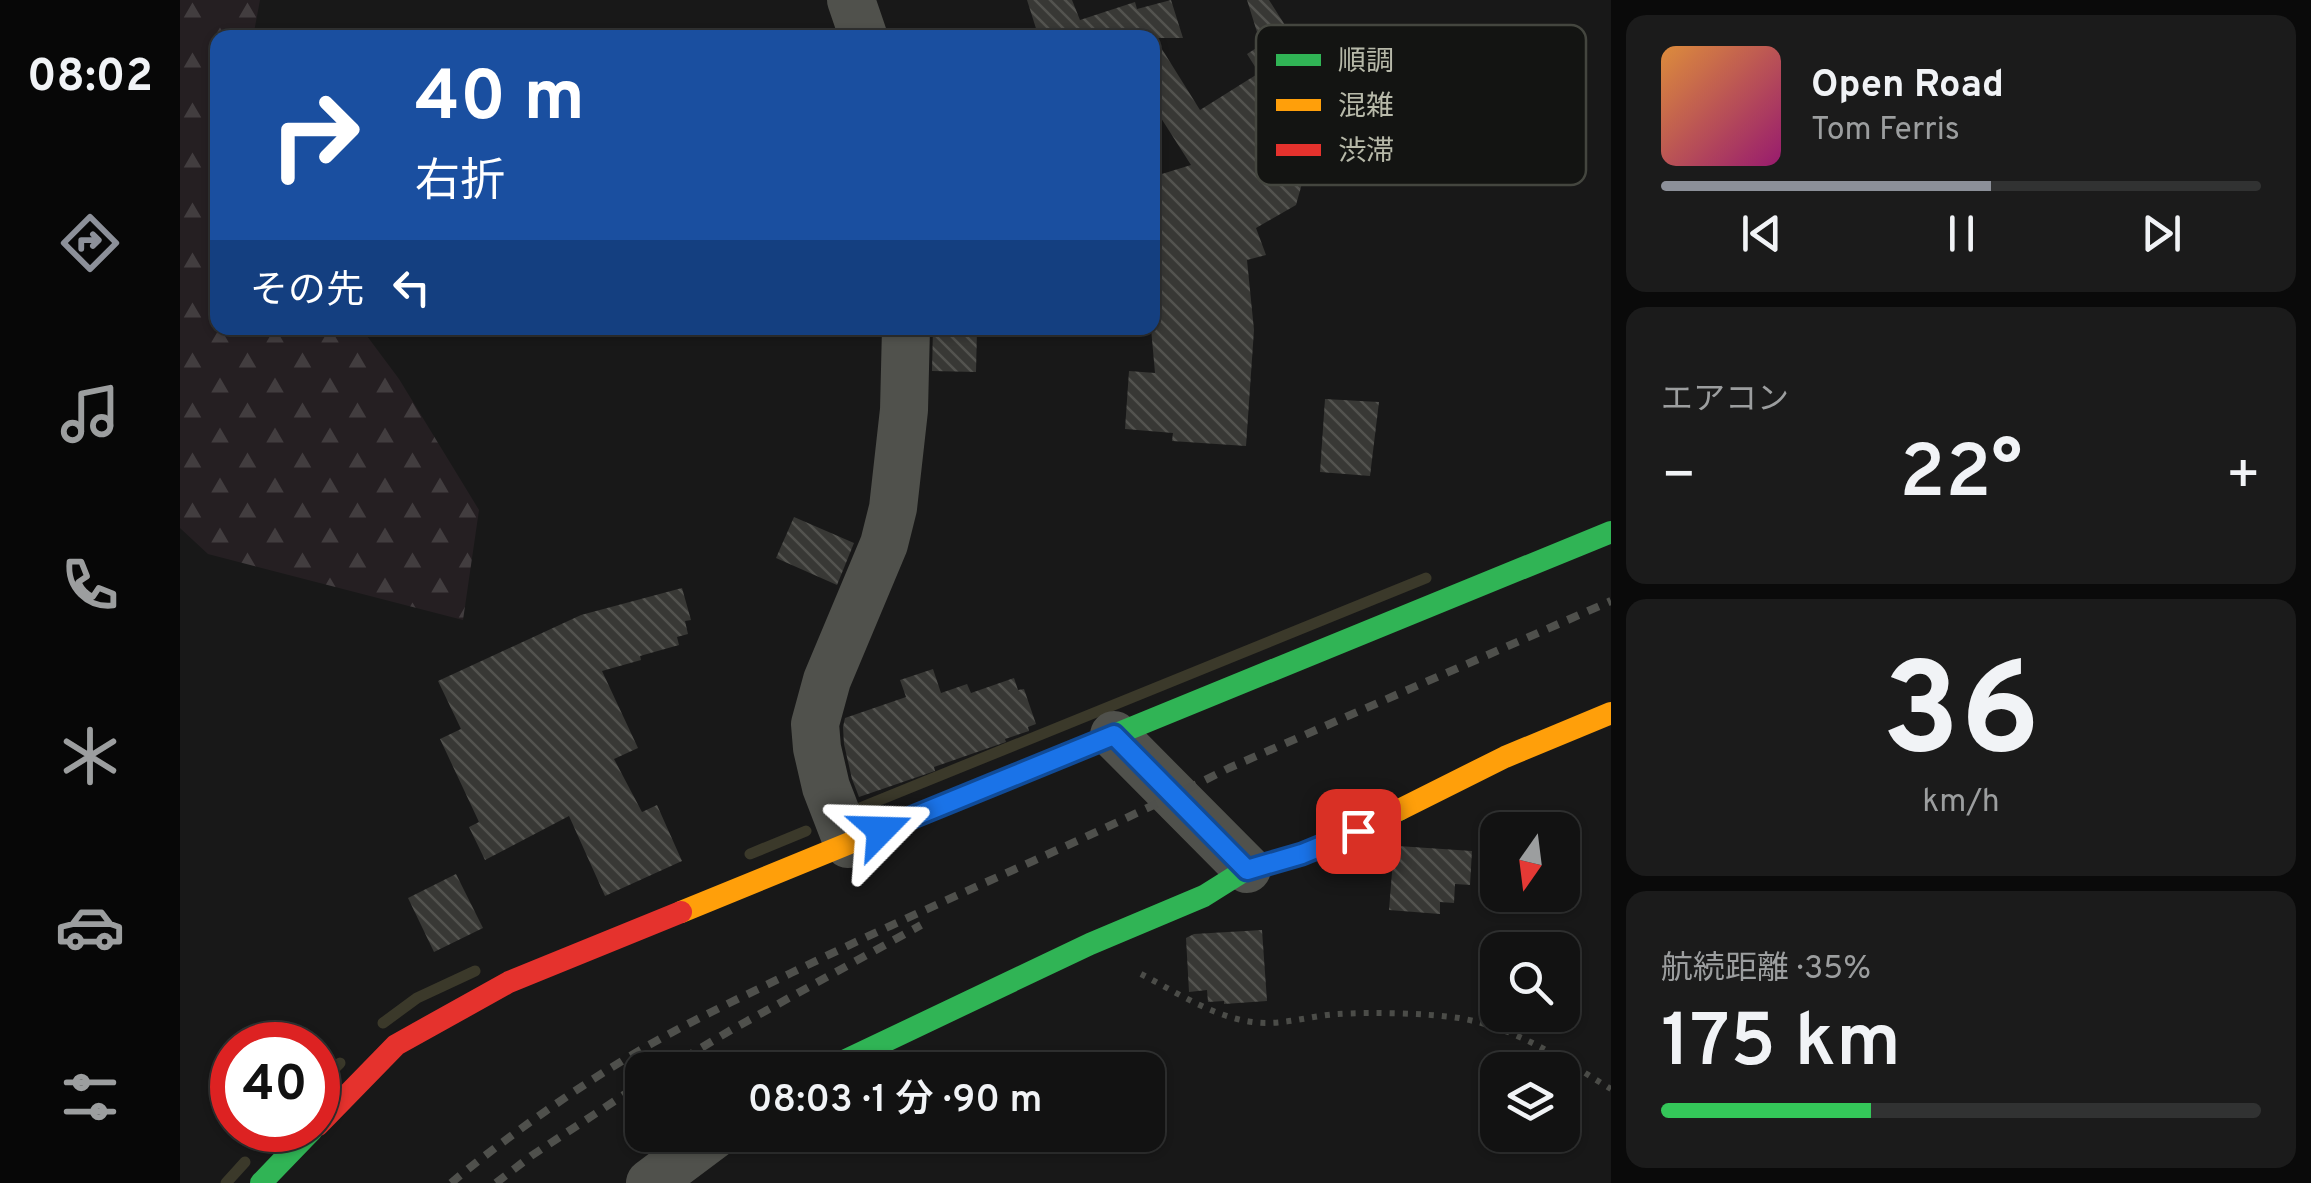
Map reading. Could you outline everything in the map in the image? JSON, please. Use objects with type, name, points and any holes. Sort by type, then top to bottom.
[{"type":"street","points":[[852,0],[861,30]]},
{"type":"street","points":[[848,844],[826,788],[816,748],[815,724],[827,680],[884,544],[893,508],[904,410],[906,335]]},
{"type":"street","points":[[340,1102],[396,1045],[509,982],[1611,532]]},
{"type":"street","points":[[863,1052],[1090,944],[1204,896],[1247,870],[1302,854],[1358,831],[1504,757],[1611,713]]},
{"type":"street","points":[[1114,735],[1247,870]]},
{"type":"street","points":[[260,1183],[290,1152]]},
{"type":"street","points":[[650,1183],[691,1152]]},
{"type":"street","points":[[713,1183],[719,1152]]},
{"type":"path","points":[[1090,944],[1116,962],[1192,1001],[1252,1022],[1278,1023],[1336,1014],[1459,1018],[1504,1029],[1542,1046],[1611,1089]]},
{"type":"green space","points":[[180,0],[260,0],[254,30],[210,30],[210,335],[366,335],[399,379],[479,510],[463,620],[208,554],[180,528]]},
{"type":"building","points":[[1027,0],[1072,0],[1080,20],[1135,2],[1137,9],[1171,0],[1183,38],[1160,38],[1160,30],[1036,30]]},
{"type":"building","points":[[1247,0],[1269,0],[1285,25],[1256,25],[1256,29]]},
{"type":"building","points":[[1160,46],[1200,110],[1256,75],[1256,185],[1302,185],[1296,205],[1256,228],[1266,255],[1247,260],[1254,330],[1246,446],[1172,441],[1173,433],[1125,429],[1129,371],[1155,373],[1152,335],[1160,335],[1160,175],[1191,165],[1160,117]]},
{"type":"building","points":[[1256,48],[1256,68],[1247,54]]},
{"type":"building","points":[[933,335],[977,335],[976,372],[932,371]]},
{"type":"building","points":[[1325,399],[1379,402],[1370,476],[1320,472]]},
{"type":"building","points":[[794,517],[854,543],[837,585],[776,558]]},
{"type":"building","points":[[682,588],[691,620],[685,621],[688,634],[677,637],[679,645],[602,671],[638,748],[614,759],[642,812],[657,805],[682,861],[605,896],[569,816],[485,860],[469,827],[479,822],[440,739],[461,729],[438,681],[581,615]]},
{"type":"building","points":[[933,669],[941,693],[967,684],[971,693],[1014,678],[1018,690],[1024,689],[1036,724],[1028,727],[1029,731],[1005,739],[1006,742],[859,797],[844,744],[845,718],[906,697],[900,680]]},
{"type":"building","points":[[1394,847],[1472,851],[1470,885],[1455,884],[1454,903],[1440,902],[1440,914],[1389,910]]},
{"type":"building","points":[[456,874],[483,928],[434,952],[408,898]]},
{"type":"building","points":[[1262,930],[1267,1001],[1224,1004],[1208,1002],[1207,990],[1189,992],[1186,938],[1194,934]]},
{"type":"waterway","points":[[850,812],[1426,578]]},
{"type":"waterway","points":[[750,854],[806,831]]},
{"type":"waterway","points":[[383,1023],[417,998],[475,971]]},
{"type":"waterway","points":[[226,1183],[245,1162]]},
{"type":"railway","points":[[451,1183],[599,1076],[720,1008],[1229,768],[1611,601]]},
{"type":"railway","points":[[694,1052],[921,925]]},
{"type":"railway","points":[[496,1183],[625,1094]]},
{"type":"traffic: fast","points":[[972,793],[1611,532]]},
{"type":"traffic: fast","points":[[863,1052],[1090,944],[1204,896],[1247,869],[1301,854],[1399,810]]},
{"type":"traffic: fast","points":[[261,1183],[291,1152]]},
{"type":"traffic: slow","points":[[1399,810],[1505,757],[1611,713]]},
{"type":"traffic: slow","points":[[681,912],[972,793]]},
{"type":"traffic: jam","points":[[340,1102],[396,1045],[509,982],[681,912]]},
{"type":"route","points":[[881,830],[1114,735],[1247,870],[1302,854],[1358,831]]}]
